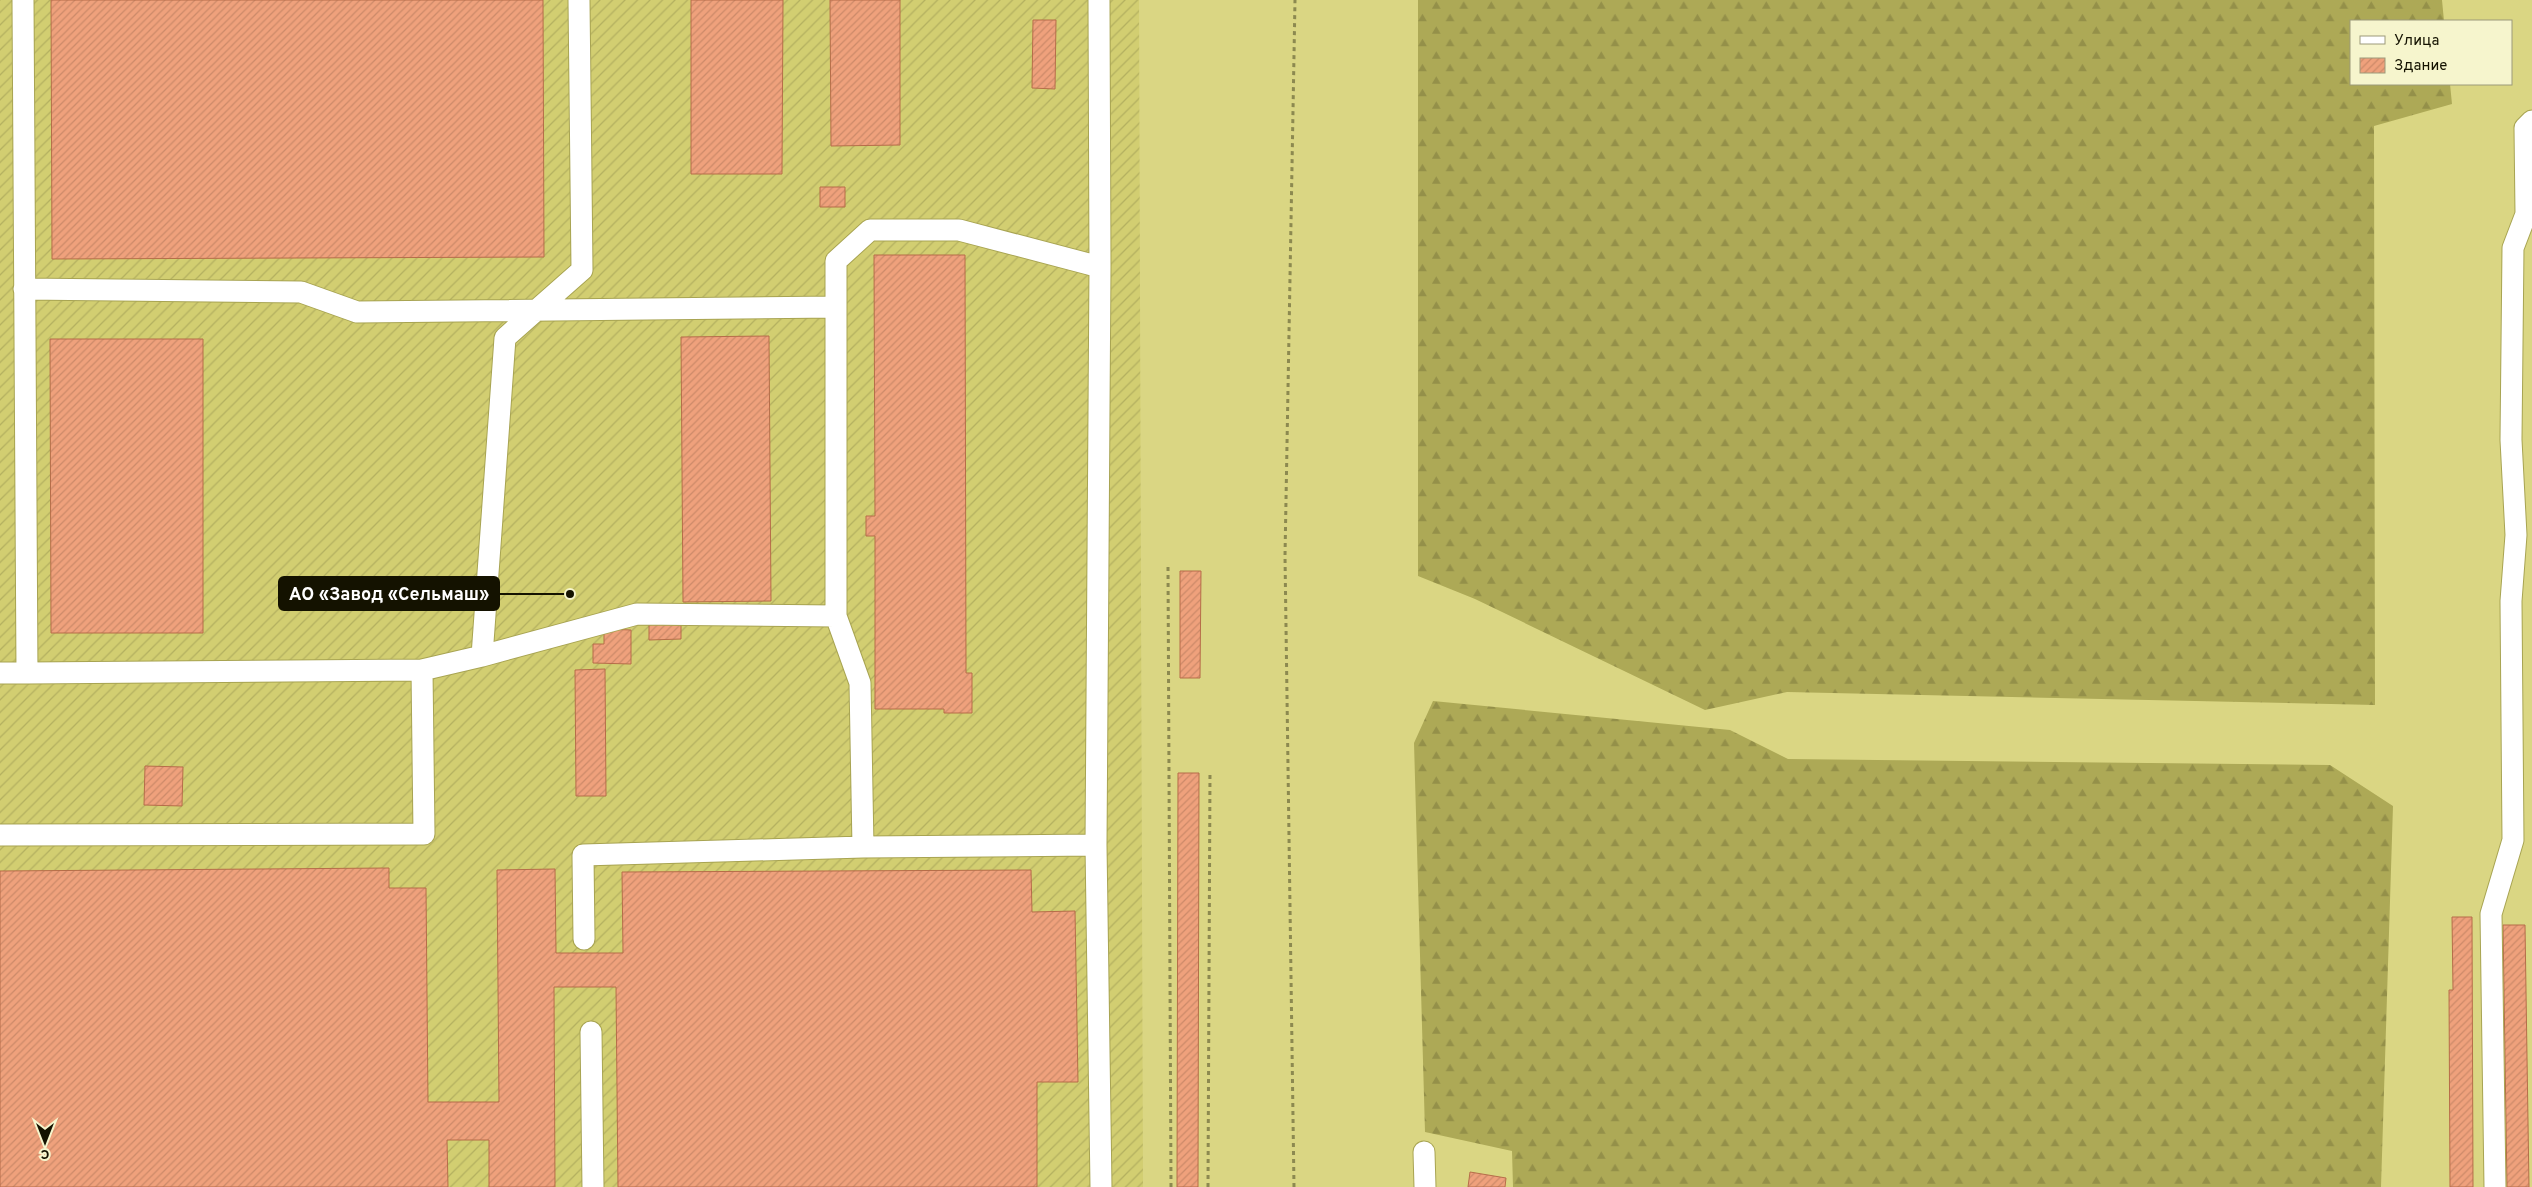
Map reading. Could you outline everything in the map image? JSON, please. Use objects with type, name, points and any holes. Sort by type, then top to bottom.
[{"type":"lane","points":[[23,0],[27,673]]},
{"type":"lane","points":[[482,656],[505,338],[582,270],[579,0]]},
{"type":"lane","points":[[1099,0],[1100,267],[1096,845],[1101,1187]]},
{"type":"lane","points":[[2495,1187],[2491,914],[2513,840],[2511,601],[2516,534],[2511,440],[2513,248],[2526,214],[2525,128],[2532,121]]},
{"type":"lane","points":[[863,847],[860,683],[836,616],[836,261],[870,230],[959,230],[1100,267]]},
{"type":"lane","points":[[24,289],[301,292],[358,312],[836,307]]},
{"type":"lane","points":[[0,673],[422,670],[482,656],[637,614],[836,616]]},
{"type":"lane","points":[[0,835],[424,834],[422,670]]},
{"type":"lane","points":[[584,939],[584,855],[863,847],[1096,845]]},
{"type":"lane","points":[[591,1032],[593,1187]]},
{"type":"lane","points":[[1424,1152],[1425,1187]]},
{"type":"path","points":[[1294,1187],[1284,556],[1295,0]]},
{"type":"path","points":[[1168,567],[1171,1187]]},
{"type":"path","points":[[1208,1187],[1210,772]]},
{"type":"shaded area","points":[[0,0],[1139,0],[1143,1187],[0,1187]]},
{"type":"green space","points":[[1418,0],[2442,0],[2444,20],[2350,20],[2350,85],[2450,85],[2452,104],[2374,126],[2375,705],[1787,692],[1705,710],[1475,599],[1418,576]]},
{"type":"green space","points":[[1433,701],[1730,730],[1788,759],[2330,765],[2393,806],[2381,1187],[1513,1187],[1512,1151],[1425,1132],[1414,743]]},
{"type":"building","points":[[51,0],[543,0],[544,257],[52,259]]},
{"type":"building","points":[[691,0],[783,0],[782,174],[691,174]]},
{"type":"building","points":[[830,0],[900,0],[900,145],[831,146]]},
{"type":"building","points":[[1033,20],[1056,20],[1055,89],[1032,88]]},
{"type":"building","points":[[820,187],[845,187],[845,207],[820,207]]},
{"type":"building","points":[[874,255],[965,255],[966,673],[972,673],[972,713],[944,713],[944,709],[875,709],[875,536],[866,536],[866,516],[875,516]]},
{"type":"building","points":[[769,336],[771,601],[683,602],[681,337]]},
{"type":"building","points":[[50,339],[203,339],[203,633],[51,633]]},
{"type":"building","points":[[1180,571],[1201,571],[1200,678],[1180,678]]},
{"type":"building","points":[[681,620],[681,639],[649,640],[649,621]]},
{"type":"building","points":[[604,629],[631,630],[631,664],[593,663],[593,644],[604,644]]},
{"type":"building","points":[[605,669],[606,796],[576,796],[575,670]]},
{"type":"building","points":[[145,766],[183,767],[182,806],[144,805]]},
{"type":"building","points":[[1178,773],[1199,773],[1198,1187],[1177,1187]]},
{"type":"building","points":[[389,868],[389,888],[426,888],[428,1102],[499,1102],[497,870],[555,869],[556,953],[623,953],[622,872],[1031,870],[1032,912],[1075,911],[1078,1082],[1037,1082],[1037,1187],[618,1187],[616,987],[554,987],[555,1187],[489,1187],[489,1140],[447,1140],[448,1187],[0,1187],[0,871]]},
{"type":"building","points":[[2452,917],[2472,917],[2473,1187],[2450,1187],[2449,990],[2453,990]]},
{"type":"building","points":[[2503,925],[2525,925],[2529,1187],[2507,1187]]},
{"type":"building","points":[[1470,1172],[1506,1178],[1505,1187],[1468,1187]]},
{"type":"place","name":"АО «Завод «Сельмаш»","points":[[570,594]]}]
